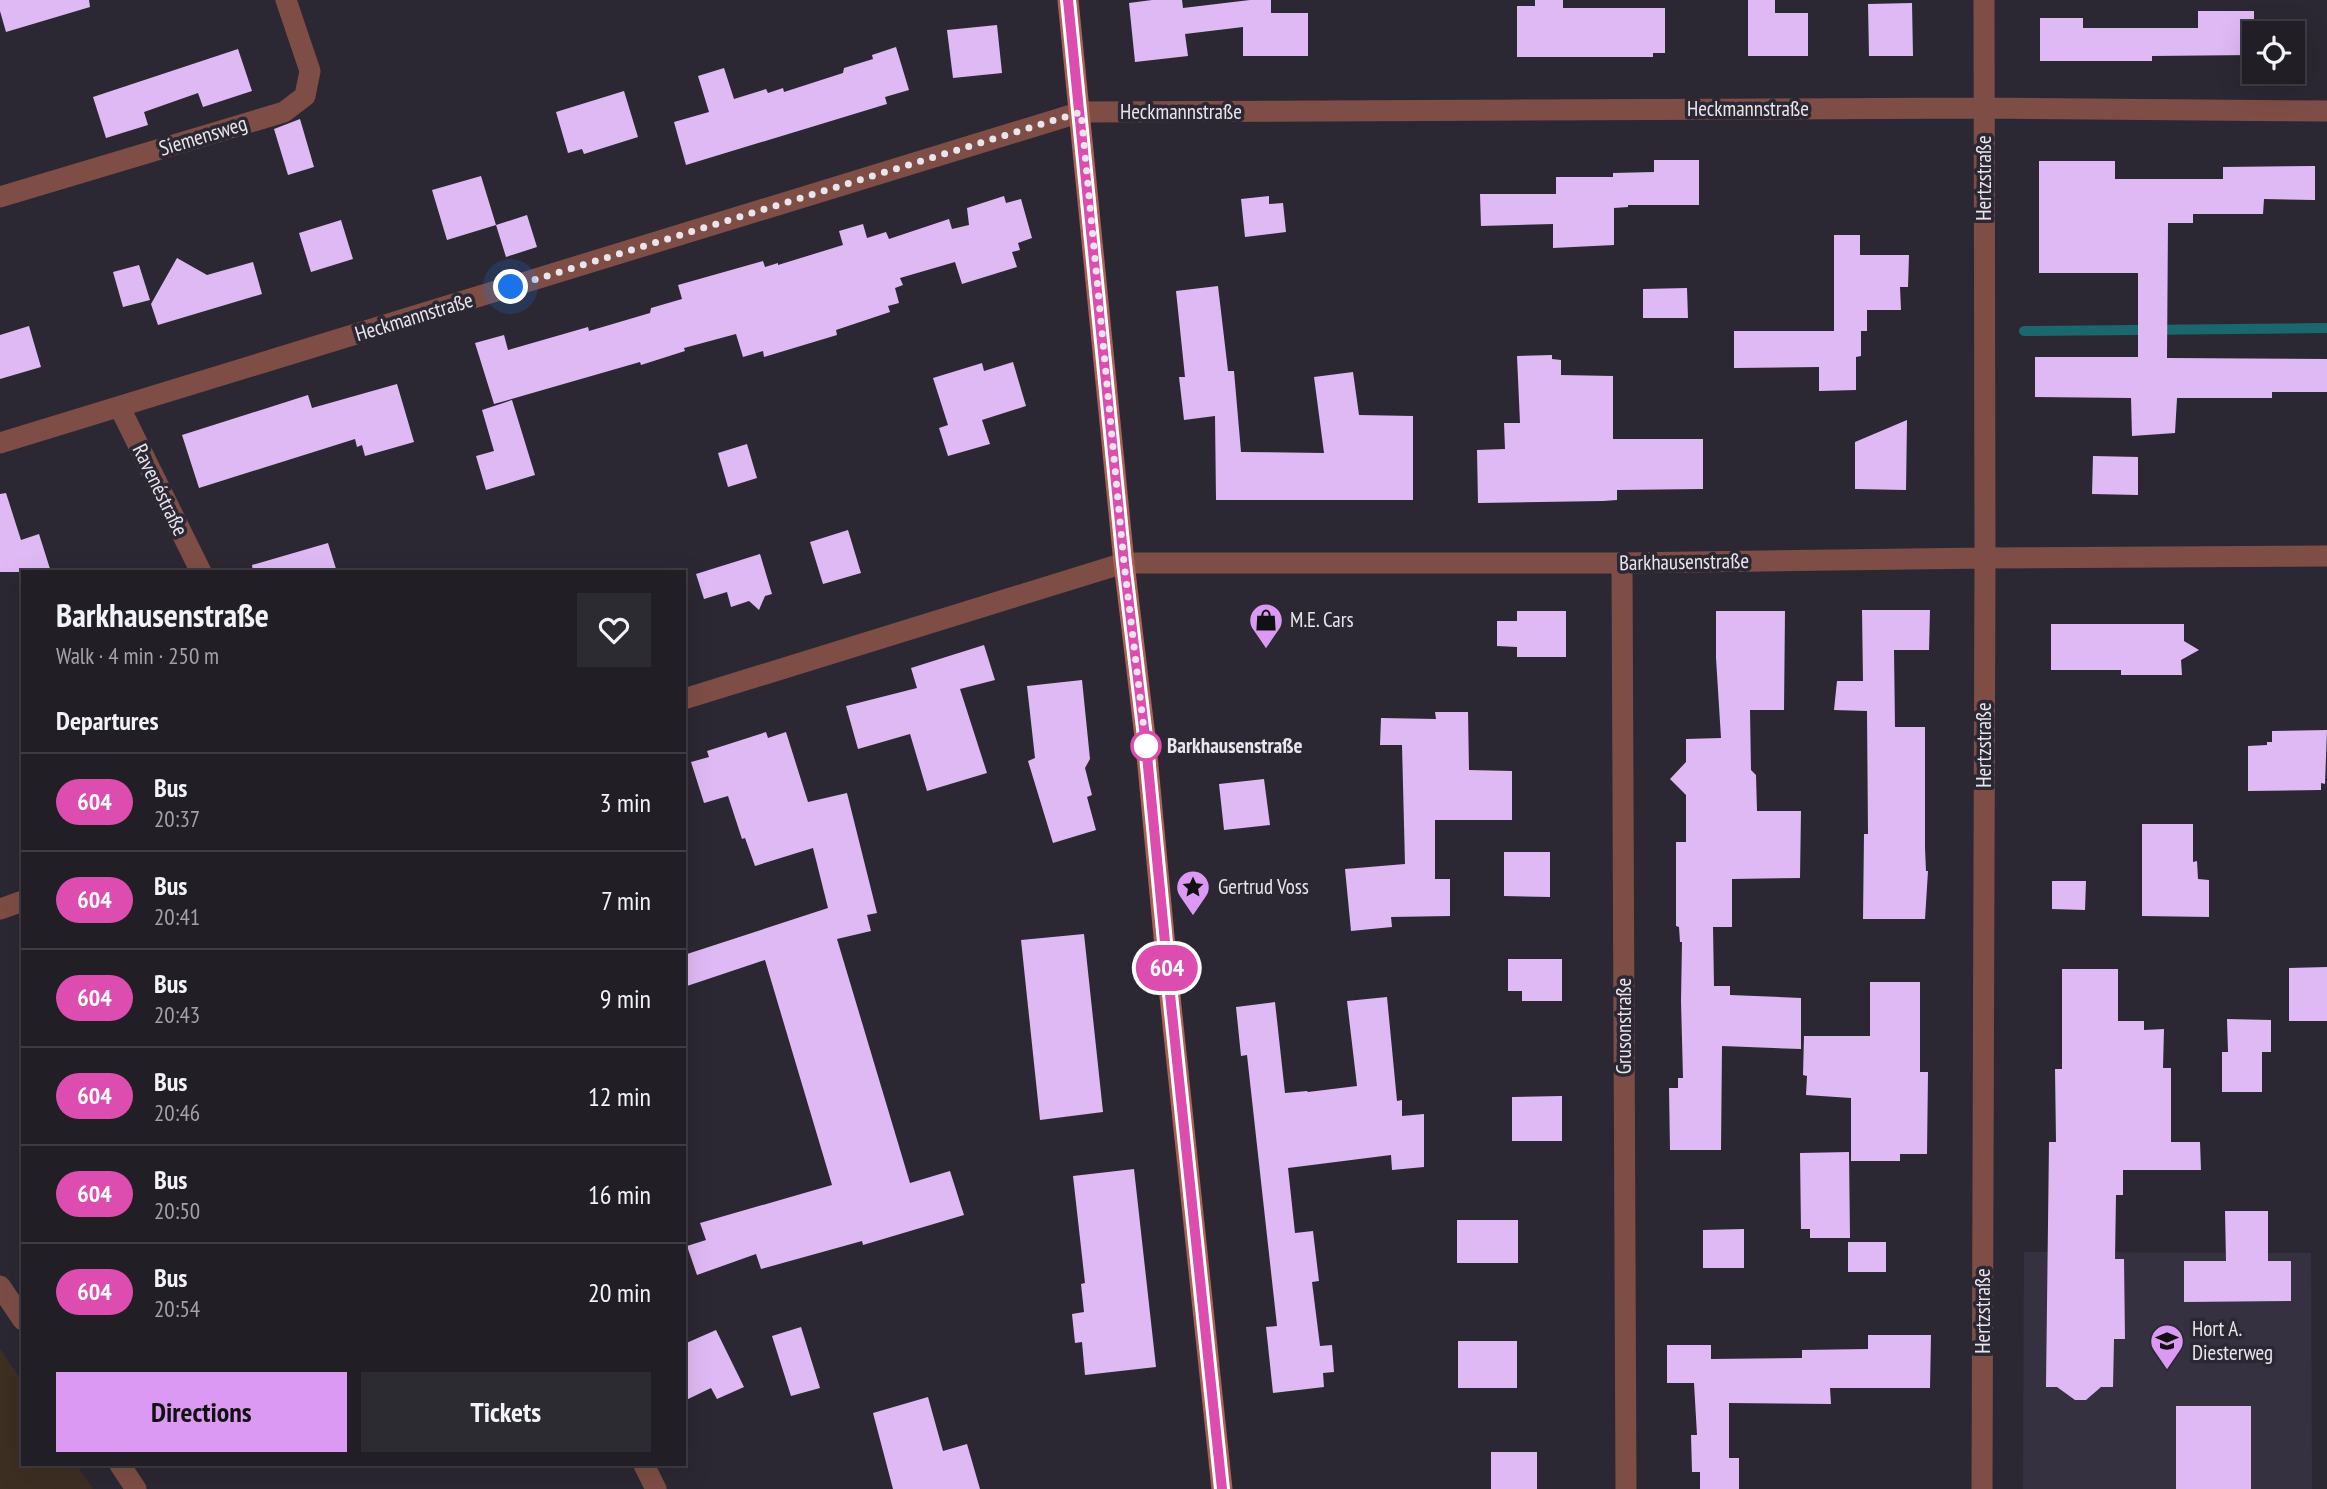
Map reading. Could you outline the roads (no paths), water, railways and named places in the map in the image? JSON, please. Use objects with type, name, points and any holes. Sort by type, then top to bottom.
[{"type":"street","name":"Siemensweg","points":[[0,197],[284,112],[305,96],[310,71],[286,0]]},
{"type":"street","points":[[1068,0],[1124,563],[1146,745],[1222,1489]]},
{"type":"street","name":"Hertzstraße","points":[[1982,1489],[1984,0]]},
{"type":"street","name":"Heckmannstraße","points":[[0,443],[1081,112],[1984,108],[2327,111]]},
{"type":"street","name":"Ravenéstraße","points":[[120,408],[200,570]]},
{"type":"street","name":"Barkhausenstraße","points":[[686,698],[1124,563],[1622,563],[2327,556]]},
{"type":"street","name":"Grusonstraße","points":[[1622,563],[1626,1489]]},
{"type":"street","points":[[0,909],[21,902]]},
{"type":"street","points":[[0,1286],[21,1317]]},
{"type":"street","points":[[121,1466],[136,1489]]},
{"type":"street","points":[[644,1466],[656,1489]]},
{"type":"waterway","points":[[2024,331],[2327,328]]},
{"type":"place","name":"M.E. Cars","points":[[1266,650]]},
{"type":"place","name":"Barkhausenstraße","points":[[1146,746]]},
{"type":"place","name":"Gertrud Voss","points":[[1193,917]]},
{"type":"place","name":"Hort A. Diesterweg","points":[[2167,1371]]}]
